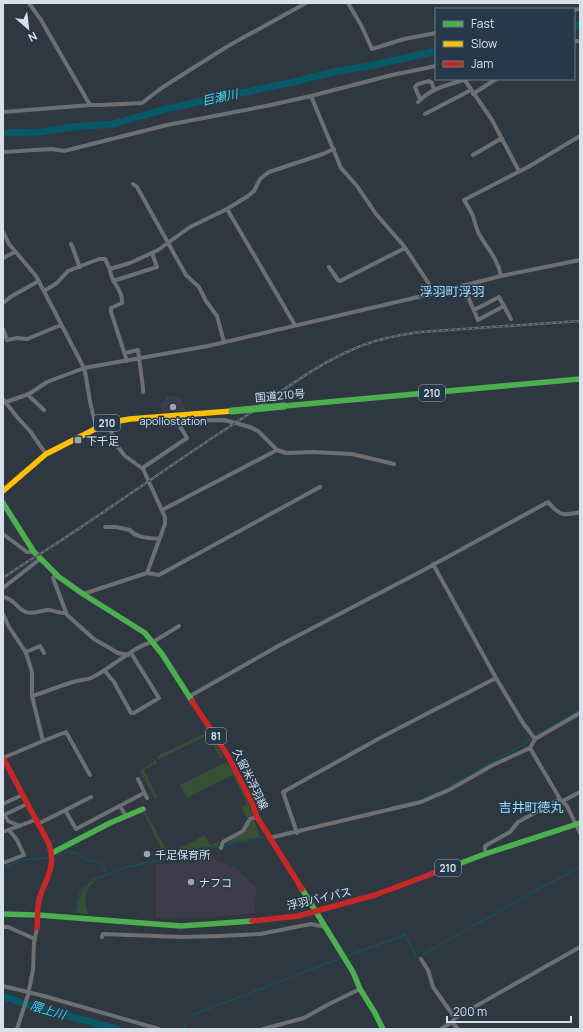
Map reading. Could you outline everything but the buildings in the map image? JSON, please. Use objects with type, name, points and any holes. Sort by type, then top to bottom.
[{"type":"main road","name":"国道210号","points":[[3,490],[46,454],[96,427],[107,423],[130,419],[176,418],[284,406],[580,380]]},
{"type":"main road","name":"81","points":[[3,503],[40,559]]},
{"type":"main road","name":"久留米浮羽線","points":[[40,559],[56,574],[83,594],[145,633],[153,642],[190,696],[232,763],[252,803],[257,817],[344,957],[383,1029]]},
{"type":"main road","points":[[3,758],[52,853],[53,862],[40,900],[37,928]]},
{"type":"main road","points":[[52,853],[110,823],[143,810]]},
{"type":"main road","name":"浮羽バイパス","points":[[3,914],[38,915],[181,926],[239,923],[298,916],[375,895],[492,852],[578,824]]},
{"type":"street","points":[[29,3],[41,20],[90,105]]},
{"type":"street","points":[[3,112],[90,105],[142,103],[163,87],[228,46],[306,3]]},
{"type":"street","points":[[348,3],[361,25],[372,49],[404,39],[435,33]]},
{"type":"street","points":[[3,152],[52,149],[64,151],[167,125],[311,96],[392,75],[435,66]]},
{"type":"street","points":[[434,90],[432,83],[429,81],[418,84],[416,87],[419,100],[434,90],[464,80],[492,120],[519,171]]},
{"type":"street","points":[[425,114],[494,80]]},
{"type":"street","points":[[311,96],[342,168],[376,214],[392,230],[405,248],[429,284],[431,294]]},
{"type":"street","points":[[501,276],[499,266],[474,224],[474,217],[464,200],[580,136]]},
{"type":"street","points":[[473,155],[502,138]]},
{"type":"street","points":[[110,269],[130,263],[152,253],[168,244],[190,227],[227,209],[254,191],[260,179],[269,172],[334,149]]},
{"type":"street","points":[[133,184],[137,187],[187,277],[199,287],[206,301],[217,316],[224,342]]},
{"type":"street","points":[[227,209],[295,325]]},
{"type":"street","points":[[3,232],[8,244],[39,281],[84,368],[88,382],[91,414],[96,427]]},
{"type":"street","points":[[71,244],[75,251],[75,258],[80,267]]},
{"type":"street","points":[[330,267],[340,281],[405,248]]},
{"type":"street","points":[[3,258],[15,252]]},
{"type":"street","points":[[113,281],[158,267],[152,253]]},
{"type":"street","points":[[44,291],[57,283],[68,272],[99,259],[105,259],[110,269],[110,274],[113,281],[120,290],[122,298],[122,303],[111,308],[111,312],[127,361]]},
{"type":"street","points":[[46,454],[30,431],[3,401],[27,394],[47,382],[84,368],[224,342],[431,294],[501,276],[580,260]]},
{"type":"street","points":[[3,303],[12,296],[39,281]]},
{"type":"street","points":[[464,285],[478,320],[504,306]]},
{"type":"street","points":[[474,310],[499,297],[511,319]]},
{"type":"street","points":[[3,329],[7,340],[17,338],[28,339],[62,325]]},
{"type":"street","points":[[125,353],[138,350],[143,388],[142,392]]},
{"type":"street","points":[[27,394],[44,410]]},
{"type":"street","points":[[176,418],[224,420],[242,425],[258,431],[277,450],[286,453],[313,452],[352,454],[394,464]]},
{"type":"street","points":[[143,469],[187,438],[176,418]]},
{"type":"street","points":[[107,423],[118,447],[125,456],[143,469],[165,517],[165,524],[147,573]]},
{"type":"street","points":[[162,510],[277,450]]},
{"type":"street","points":[[83,594],[147,573],[159,575],[320,488]]},
{"type":"street","points":[[190,696],[280,645],[420,572],[548,502],[557,512],[565,516],[580,512]]},
{"type":"street","points":[[105,527],[116,527],[130,530],[133,534],[139,536],[159,539]]},
{"type":"street","points":[[3,534],[28,552],[34,552]]},
{"type":"street","points":[[3,588],[40,559]]},
{"type":"street","points":[[434,564],[496,678],[533,737]]},
{"type":"street","points":[[56,574],[53,578],[67,616],[94,639],[118,653],[129,654]]},
{"type":"street","points":[[3,597],[13,600],[24,612],[29,613],[48,610],[63,614],[66,613]]},
{"type":"street","points":[[3,614],[9,628],[26,652],[32,672],[32,696],[43,741]]},
{"type":"street","points":[[32,696],[73,682],[92,678],[129,654],[153,642],[179,626]]},
{"type":"street","points":[[26,652],[40,646],[44,654]]},
{"type":"street","points":[[104,670],[114,682],[131,713],[134,713],[159,698],[129,654]]},
{"type":"street","points":[[297,833],[293,825],[283,792],[378,739],[496,678]]},
{"type":"street","points":[[580,713],[533,737],[530,748],[578,824],[580,833]]},
{"type":"street","points":[[3,758],[66,732],[90,774]]},
{"type":"street","points":[[269,838],[297,833],[421,802],[449,790],[493,765],[530,748]]},
{"type":"street","points":[[138,779],[144,793],[148,798]]},
{"type":"street","points":[[485,850],[484,846],[510,832],[518,822],[580,792]]},
{"type":"street","points":[[65,810],[76,829],[144,793]]},
{"type":"street","points":[[3,804],[22,795]]},
{"type":"street","points":[[3,832],[36,822],[65,810],[91,796]]},
{"type":"street","points":[[20,826],[8,821],[4,815],[27,804]]},
{"type":"street","points":[[120,806],[126,816]]},
{"type":"street","points":[[221,846],[223,842],[243,831],[250,819],[257,817]]},
{"type":"street","points":[[3,863],[24,855],[17,840],[8,830]]},
{"type":"street","points":[[102,936],[103,934],[182,937],[218,936],[260,934],[311,924],[325,927]]},
{"type":"street","points":[[3,927],[8,927],[35,939]]},
{"type":"street","points":[[17,1029],[28,994],[33,970],[37,928]]},
{"type":"street","points":[[441,1029],[580,947]]},
{"type":"street","points":[[421,959],[428,970],[433,987],[440,996],[458,1029]]},
{"type":"street","points":[[3,986],[159,1029]]},
{"type":"street","points":[[263,1029],[304,1018],[334,1001],[360,989]]},
{"type":"shaded area","name":"apollostation","points":[[166,396],[181,397],[186,411],[163,413],[160,404],[166,400]]},
{"type":"shaded area","points":[[203,856],[208,856],[237,868],[256,888],[255,913],[215,917],[156,918],[156,864],[191,863]]},
{"type":"green space","points":[[208,733],[224,757],[220,758],[208,735],[158,760],[157,756]]},
{"type":"green space","points":[[153,757],[157,763],[144,770],[158,798],[155,799],[140,771],[154,762]]},
{"type":"green space","points":[[226,762],[238,780],[253,815],[247,818],[241,807],[247,804],[233,775],[187,798],[180,785]]},
{"type":"green space","points":[[146,813],[169,854],[205,835],[210,845],[220,841],[218,846],[200,848],[190,855],[180,858],[165,857],[144,814]]},
{"type":"green space","points":[[254,820],[260,837],[229,843],[244,833]]},
{"type":"green space","points":[[95,880],[91,884],[86,896],[88,914],[76,913],[79,898],[83,889]]},
{"type":"waterway","name":"巨瀬川","points":[[575,26],[580,25]]},
{"type":"waterway","name":"巨瀬川","points":[[3,133],[40,132],[73,127],[113,124],[170,108],[435,51]]},
{"type":"waterway","points":[[534,736],[580,710]]},
{"type":"waterway","points":[[417,801],[443,790],[522,746],[531,738]]},
{"type":"waterway","points":[[390,807],[414,802]]},
{"type":"waterway","points":[[223,846],[264,837]]},
{"type":"waterway","points":[[55,856],[71,852],[79,854],[86,859],[101,865],[105,870],[106,875],[126,867],[155,861],[187,859],[201,849],[220,847]]},
{"type":"waterway","points":[[3,868],[21,860],[50,858]]},
{"type":"waterway","points":[[346,956],[405,935],[417,958],[580,867]]},
{"type":"waterway","points":[[74,913],[79,894],[86,882],[106,875]]},
{"type":"waterway","points":[[190,1016],[341,958]]},
{"type":"waterway","name":"隈上川","points":[[3,996],[31,1006],[117,1029]]},
{"type":"waterway","points":[[183,1029],[187,1022]]},
{"type":"railway","points":[[3,578],[307,374],[323,364],[356,348],[371,342],[404,334],[420,332],[580,321]]},
{"type":"traffic: fast","points":[[284,406],[580,379]]},
{"type":"traffic: fast","points":[[232,411],[284,406]]},
{"type":"traffic: fast","points":[[3,503],[34,552],[59,577],[145,633],[162,654],[192,701]]},
{"type":"traffic: fast","points":[[52,853],[110,823],[143,809]]},
{"type":"traffic: fast","points":[[453,866],[580,823]]},
{"type":"traffic: fast","points":[[302,889],[353,972],[360,989],[383,1029]]},
{"type":"traffic: fast","points":[[3,914],[38,915],[181,926],[252,921]]},
{"type":"traffic: slow","points":[[3,491],[46,454],[107,423],[130,419],[232,411]]},
{"type":"traffic: jam","points":[[192,701],[228,756],[252,803],[257,817],[302,889]]},
{"type":"traffic: jam","points":[[3,758],[49,844],[51,852],[51,866],[39,900],[37,928]]},
{"type":"traffic: jam","points":[[252,921],[298,916],[375,895],[453,866]]},
{"type":"place","name":"apollostation","points":[[173,407]]},
{"type":"place","name":"下千足","points":[[78,440]]},
{"type":"place","name":"千足保育所","points":[[147,854]]},
{"type":"place","name":"ナフコ","points":[[191,882]]},
{"type":"district","name":"浮羽町浮羽","points":[[452,291]]},
{"type":"district","name":"吉井町徳丸","points":[[531,807]]}]
